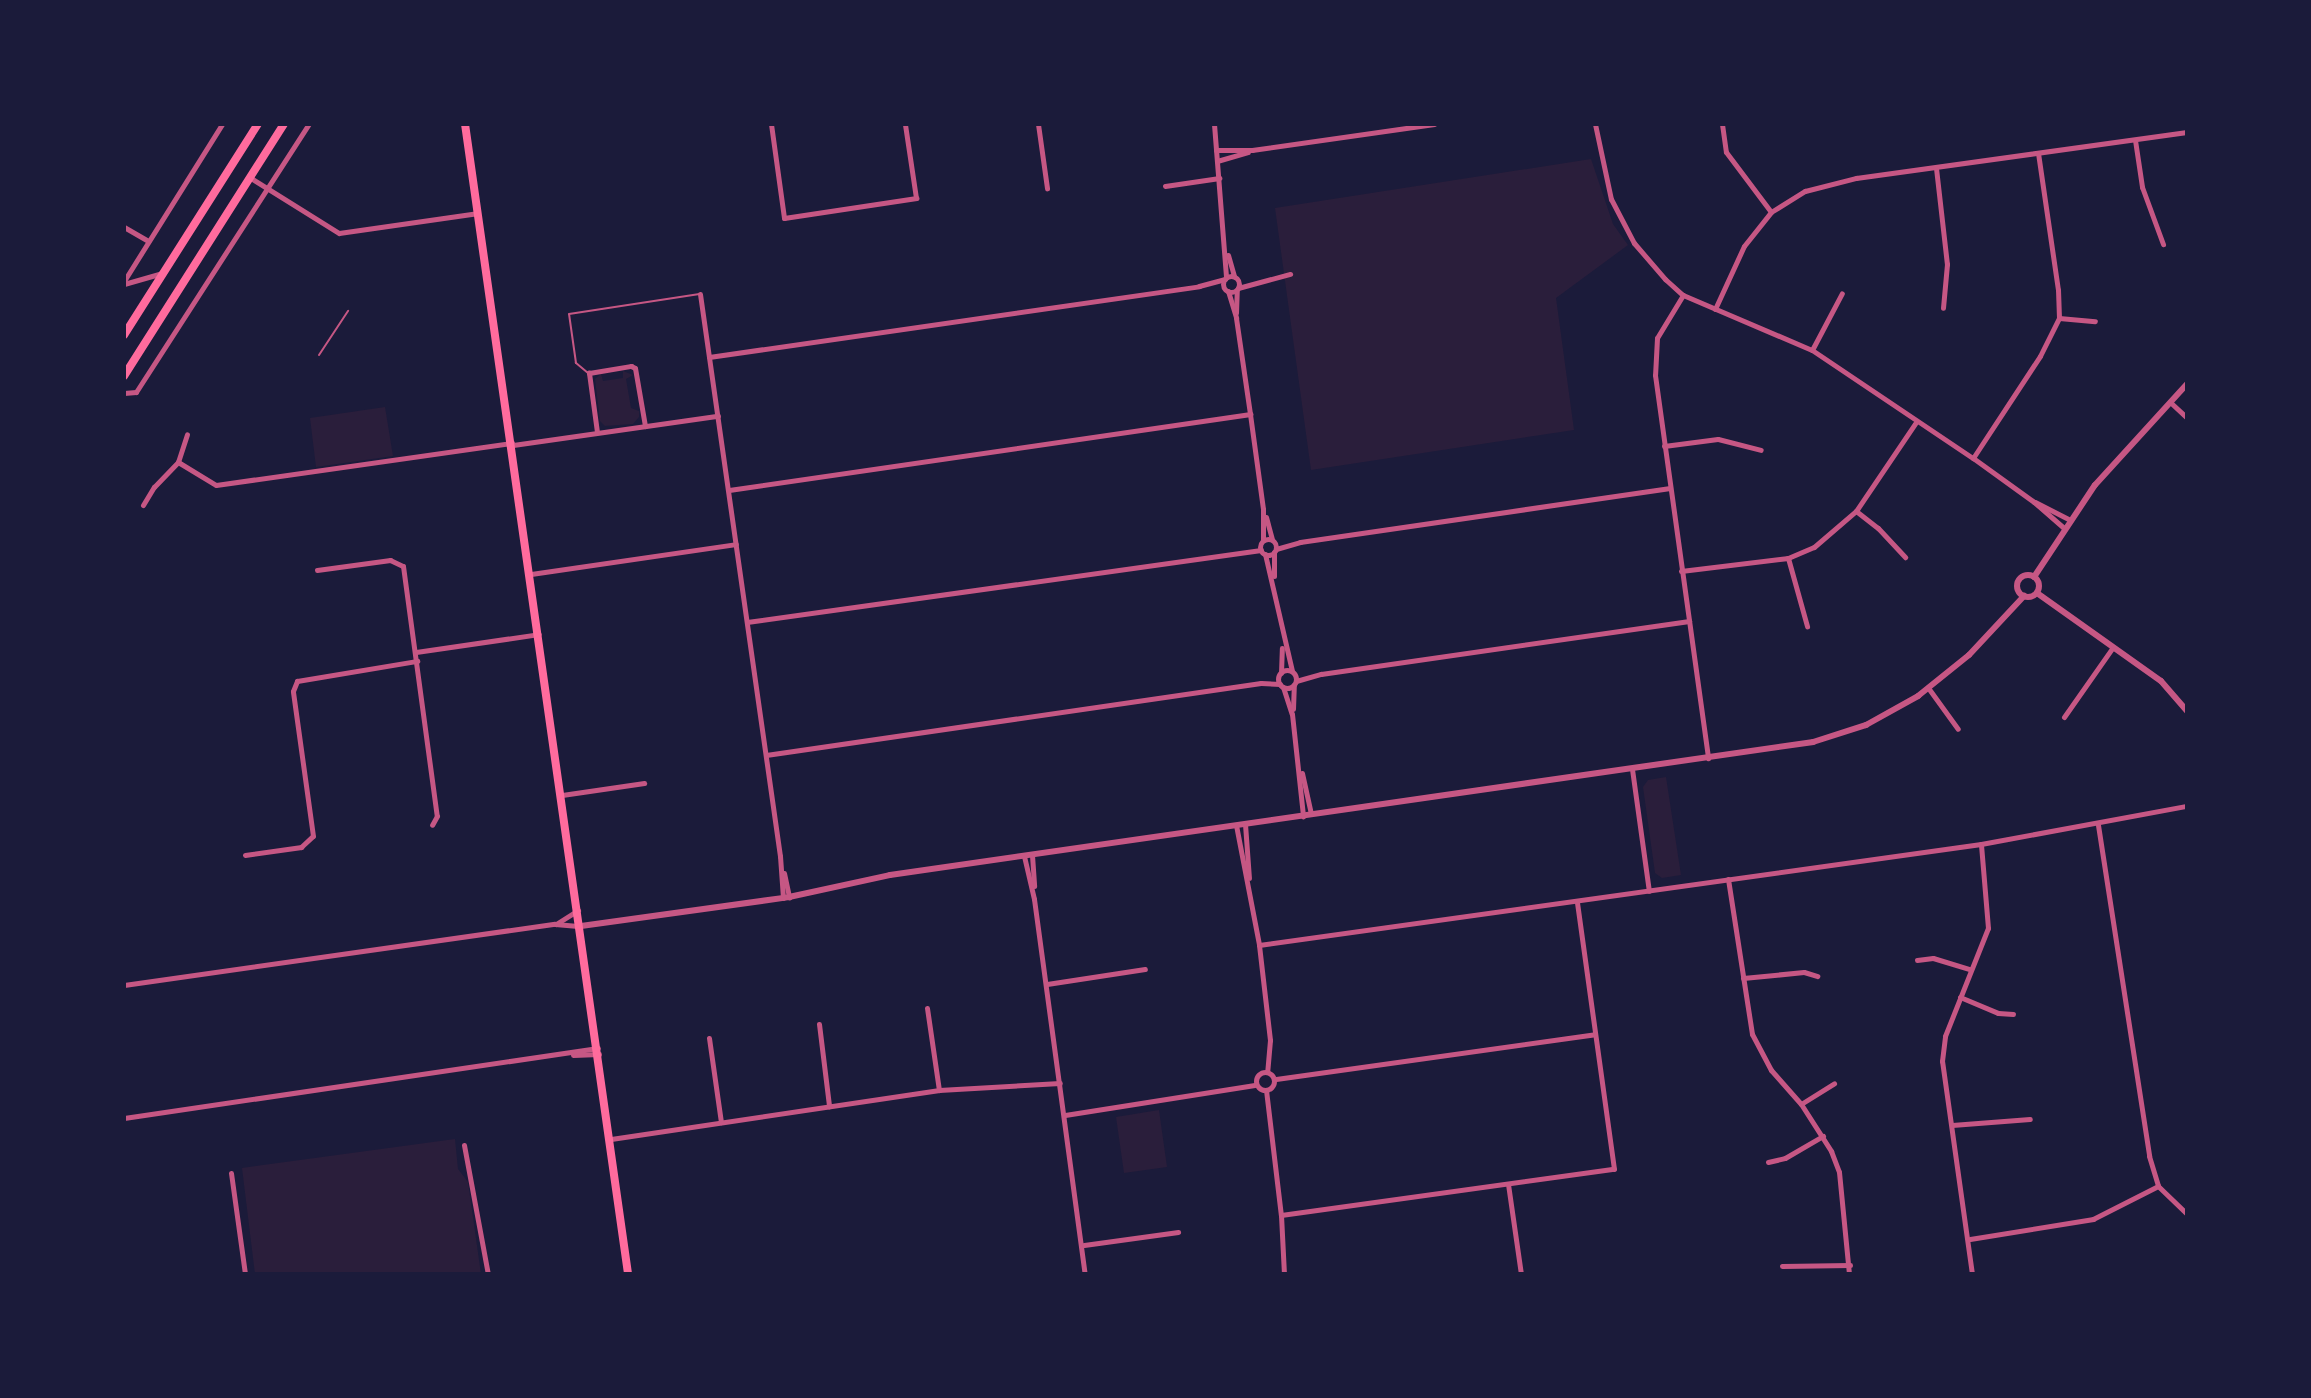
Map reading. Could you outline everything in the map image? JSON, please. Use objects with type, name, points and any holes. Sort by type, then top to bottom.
[{"type":"main road","points":[[124,335],[258,124]]},
{"type":"main road","points":[[124,376],[284,124]]},
{"type":"main road","points":[[465,124],[540,634],[628,1274]]},
{"type":"street","points":[[124,393],[136,392],[309,124]]},
{"type":"street","points":[[771,124],[784,218],[916,198],[905,124]]},
{"type":"street","points":[[1038,124],[1047,188]]},
{"type":"street","points":[[1214,124],[1226,246],[1226,284],[1236,318],[1263,509],[1274,546],[1274,585],[1282,643],[1281,680],[1292,714],[1303,816]]},
{"type":"street","points":[[1216,150],[1252,150],[1434,124]]},
{"type":"street","points":[[1722,124],[1726,152],[1771,212]]},
{"type":"street","points":[[124,282],[222,125]]},
{"type":"street","points":[[1594,125],[1603,170],[1620,219],[1649,262],[1683,295],[1812,350],[1973,458],[2064,528]]},
{"type":"street","points":[[1715,309],[1744,246],[1771,212],[1805,191],[1833,181],[2187,132]]},
{"type":"street","points":[[2135,140],[2142,187],[2163,244]]},
{"type":"street","points":[[1217,161],[1252,150]]},
{"type":"street","points":[[1973,458],[2040,356],[2059,318],[2058,290],[2038,153]]},
{"type":"street","points":[[1936,168],[1947,264],[1943,308]]},
{"type":"street","points":[[249,177],[342,233],[478,213]]},
{"type":"street","points":[[1165,186],[1219,178]]},
{"type":"street","points":[[124,227],[148,241]]},
{"type":"street","points":[[1226,246],[1237,278],[1236,318]]},
{"type":"street","points":[[124,282],[164,272]]},
{"type":"street","points":[[1226,284],[1237,289],[1290,274]]},
{"type":"street","points":[[709,357],[1226,284],[1237,278],[1264,280]]},
{"type":"street","points":[[1812,350],[1842,293]]},
{"type":"street","points":[[700,294],[786,897]]},
{"type":"street","points":[[1683,295],[1664,323],[1654,353],[1708,758]]},
{"type":"street","points":[[2059,318],[2095,321]]},
{"type":"street","points":[[597,433],[589,373],[634,366],[645,426]]},
{"type":"street","points":[[2034,577],[2095,485],[2187,384]]},
{"type":"street","points":[[2170,402],[2187,418]]},
{"type":"street","points":[[728,490],[1250,414]]},
{"type":"street","points":[[178,462],[216,485],[718,416]]},
{"type":"street","points":[[1681,571],[1788,558],[1830,536],[1856,511],[1916,422]]},
{"type":"street","points":[[143,505],[154,487],[178,462],[187,434]]},
{"type":"street","points":[[1664,446],[1718,439],[1761,450]]},
{"type":"street","points":[[747,622],[1670,488]]},
{"type":"street","points":[[2034,502],[2070,520]]},
{"type":"street","points":[[1263,509],[1262,547],[1274,585]]},
{"type":"street","points":[[1856,511],[1878,528],[1905,557]]},
{"type":"street","points":[[531,574],[736,544]]},
{"type":"street","points":[[1262,547],[1274,546]]},
{"type":"street","points":[[1788,558],[1807,626]]},
{"type":"street","points":[[317,570],[399,561],[404,569],[437,816],[432,825]]},
{"type":"street","points":[[2024,596],[2019,591],[2020,580],[2026,576],[2034,577],[2039,583],[2037,593]]},
{"type":"street","points":[[124,985],[555,924],[581,926],[786,897],[890,875],[1708,758],[1827,738],[1878,719],[1929,689],[1969,655],[2024,596],[2037,593],[2161,681],[2187,711]]},
{"type":"street","points":[[766,755],[1689,621]]},
{"type":"street","points":[[416,652],[540,634]]},
{"type":"street","points":[[1282,643],[1294,678],[1292,714]]},
{"type":"street","points":[[2064,717],[2113,647]]},
{"type":"street","points":[[245,855],[301,847],[313,836],[293,691],[297,681],[417,661]]},
{"type":"street","points":[[1281,680],[1294,678]]},
{"type":"street","points":[[1929,689],[1958,729]]},
{"type":"street","points":[[1299,765],[1311,815]]},
{"type":"street","points":[[1632,769],[1649,891]]},
{"type":"street","points":[[562,795],[644,783]]},
{"type":"street","points":[[1259,945],[1981,844],[2098,825],[2187,806]]},
{"type":"street","points":[[1245,824],[1250,887]]},
{"type":"street","points":[[1236,825],[1259,945],[1270,1040],[1267,1072]]},
{"type":"street","points":[[2098,825],[2149,1156],[2158,1186],[2187,1214]]},
{"type":"street","points":[[1972,1274],[1970,1239],[1942,1061],[1945,1036],[1988,928],[1981,844]]},
{"type":"street","points":[[1028,855],[1084,1245],[1085,1274]]},
{"type":"street","points":[[1728,879],[1752,1034],[1771,1070],[1801,1104],[1823,1136],[1839,1172],[1849,1274]]},
{"type":"street","points":[[1281,1215],[1614,1169],[1577,902]]},
{"type":"street","points":[[555,924],[578,910]]},
{"type":"street","points":[[1917,960],[1933,958],[1970,969]]},
{"type":"street","points":[[1047,984],[1145,969]]},
{"type":"street","points":[[1743,978],[1804,972],[1817,976]]},
{"type":"street","points":[[1960,997],[1998,1013],[2013,1014]]},
{"type":"street","points":[[927,1008],[939,1090]]},
{"type":"street","points":[[819,1024],[829,1106]]},
{"type":"street","points":[[1284,1274],[1281,1215],[1266,1090],[1276,1079],[1595,1034]]},
{"type":"street","points":[[709,1038],[721,1122]]},
{"type":"street","points":[[124,1118],[598,1051]]},
{"type":"street","points":[[1255,1085],[1261,1074],[1267,1072],[1274,1074],[1276,1079]]},
{"type":"street","points":[[611,1139],[939,1090],[1060,1083]]},
{"type":"street","points":[[1801,1104],[1834,1083]]},
{"type":"street","points":[[1065,1115],[1255,1085],[1266,1090]]},
{"type":"street","points":[[1952,1125],[2030,1119]]},
{"type":"street","points":[[1768,1162],[1785,1158],[1823,1136]]},
{"type":"street","points":[[464,1145],[488,1274]]},
{"type":"street","points":[[231,1173],[245,1274]]},
{"type":"street","points":[[1508,1184],[1521,1274]]},
{"type":"street","points":[[1970,1239],[2093,1219],[2158,1186]]},
{"type":"street","points":[[1084,1245],[1178,1232]]},
{"type":"street","points":[[1782,1266],[1850,1265]]},
{"type":"lane","points":[[589,373],[576,363],[569,314],[700,294]]},
{"type":"lane","points":[[319,355],[348,311]]},
{"type":"shaded area","points":[[1591,159],[1613,224],[1628,245],[1556,298],[1574,430],[1311,470],[1275,208]]},
{"type":"shaded area","points":[[623,371],[633,375],[626,379],[631,408],[639,411],[639,417],[633,424],[605,426],[600,421],[595,379],[601,374],[603,381],[623,378]]},
{"type":"shaded area","points":[[385,407],[393,456],[316,467],[310,418]]},
{"type":"shaded area","points":[[1666,777],[1681,875],[1662,878],[1655,873],[1643,787],[1648,780]]},
{"type":"shaded area","points":[[1159,1110],[1167,1167],[1124,1173],[1116,1117]]},
{"type":"shaded area","points":[[455,1139],[458,1169],[468,1182],[481,1274],[255,1274],[242,1168]]}]
